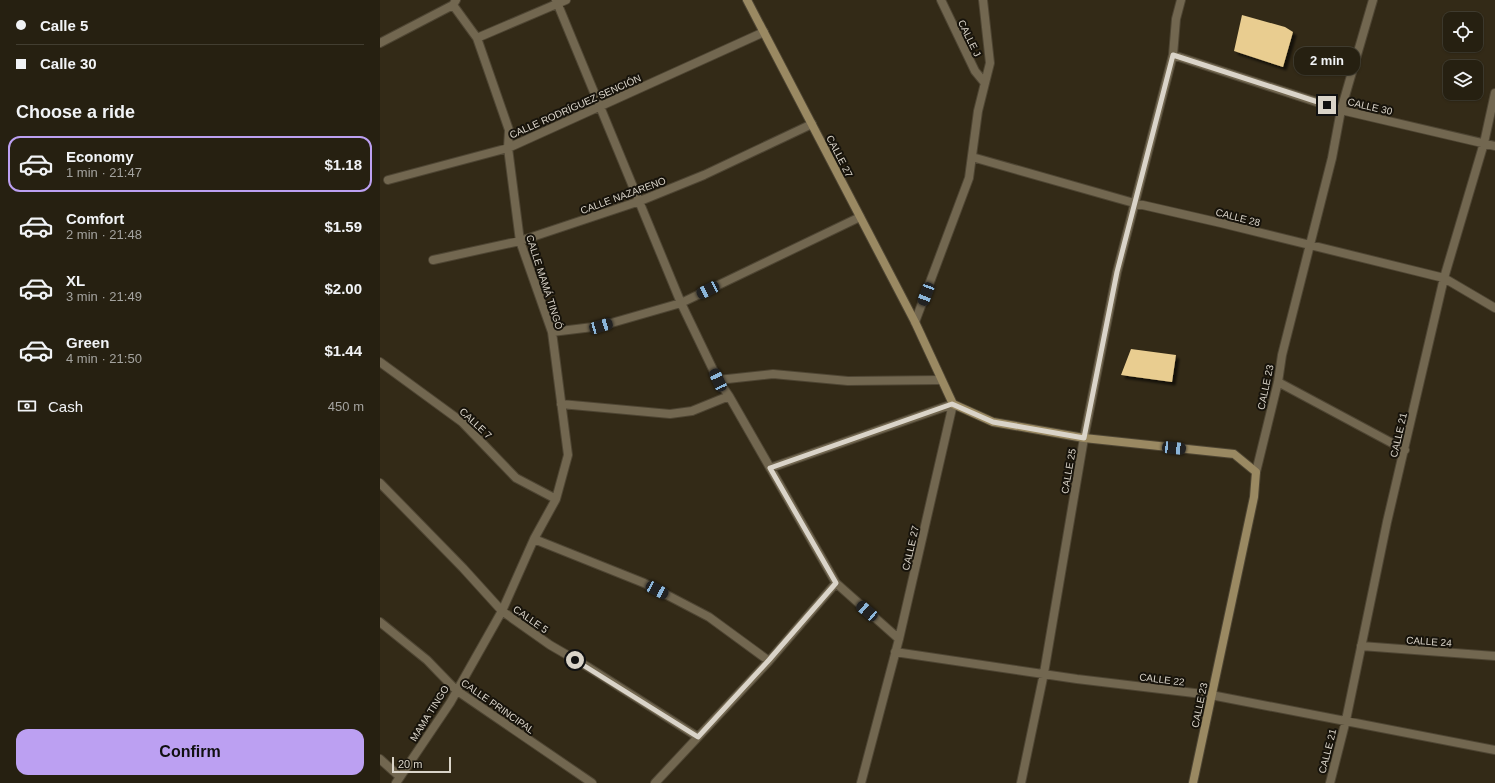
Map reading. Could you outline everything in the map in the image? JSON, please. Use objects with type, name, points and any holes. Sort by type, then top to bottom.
[{"type":"street","name":"CALLE 27","points":[[747,0],[915,322],[952,404],[899,639],[861,783]]},
{"type":"street","name":"CALLE J","points":[[940,0],[975,71],[984,82]]},
{"type":"street","points":[[915,322],[969,178],[978,111],[990,62],[983,0]]},
{"type":"street","name":"CALLE 25","points":[[1021,783],[1044,673],[1084,438],[1117,272],[1173,55],[1176,19],[1181,0]]},
{"type":"street","name":"CALLE 23","points":[[1194,783],[1211,695],[1254,498],[1256,472],[1278,382],[1282,355],[1332,158],[1341,110],[1373,0]]},
{"type":"street","points":[[477,38],[560,1],[600,106],[681,304],[718,380],[729,396],[836,583],[899,639]]},
{"type":"street","points":[[380,43],[455,3]]},
{"type":"street","name":"CALLE MAMÁ TINGÓ","points":[[455,3],[477,38],[509,130],[508,148],[520,241],[552,332],[568,455],[556,499],[534,539],[502,611]]},
{"type":"street","name":"CALLE RODRÍGUEZ SENCIÓN","points":[[388,180],[508,148],[764,32]]},
{"type":"street","name":"CALLE 30","points":[[1173,55],[1341,110],[1495,146]]},
{"type":"street","name":"CALLE 21","points":[[1330,783],[1346,720],[1387,522],[1444,278],[1484,143],[1495,93]]},
{"type":"street","name":"CALLE NAZARENO","points":[[433,260],[520,241],[640,201],[704,175],[812,124]]},
{"type":"street","name":"CALLE 28","points":[[972,157],[1134,203],[1444,278],[1495,308]]},
{"type":"street","points":[[552,332],[601,326],[681,304],[860,217]]},
{"type":"street","name":"CALLE 7","points":[[380,362],[462,422],[516,478],[556,499]]},
{"type":"street","points":[[718,380],[773,374],[848,381],[941,380]]},
{"type":"street","points":[[1278,382],[1405,450]]},
{"type":"street","points":[[561,404],[670,414],[692,411],[729,396]]},
{"type":"street","points":[[770,468],[952,404],[993,422],[1084,438],[1234,454],[1256,472]]},
{"type":"street","name":"CALLE 5","points":[[380,483],[463,568],[502,611],[550,644],[698,737]]},
{"type":"street","points":[[534,539],[644,583],[709,617],[769,660]]},
{"type":"street","points":[[656,783],[769,660],[836,583]]},
{"type":"street","name":"MAMA TINGO","points":[[398,780],[450,703],[502,611]]},
{"type":"street","name":"CALLE PRINCIPAL","points":[[380,622],[427,660],[456,690],[592,783]]},
{"type":"street","name":"CALLE 24","points":[[1361,646],[1495,656]]},
{"type":"street","name":"CALLE 22","points":[[895,652],[1077,679],[1211,695],[1495,750]]},
{"type":"street","points":[[380,758],[398,780]]},
{"type":"building","points":[[1242,15],[1285,27],[1293,32],[1283,67],[1234,51]]},
{"type":"building","points":[[1131,349],[1176,355],[1172,382],[1121,375]]},
{"type":"route","points":[[575,660],[698,737],[769,660],[836,583],[770,468],[952,404],[993,422],[1084,438],[1117,272],[1173,55],[1327,105]]}]
